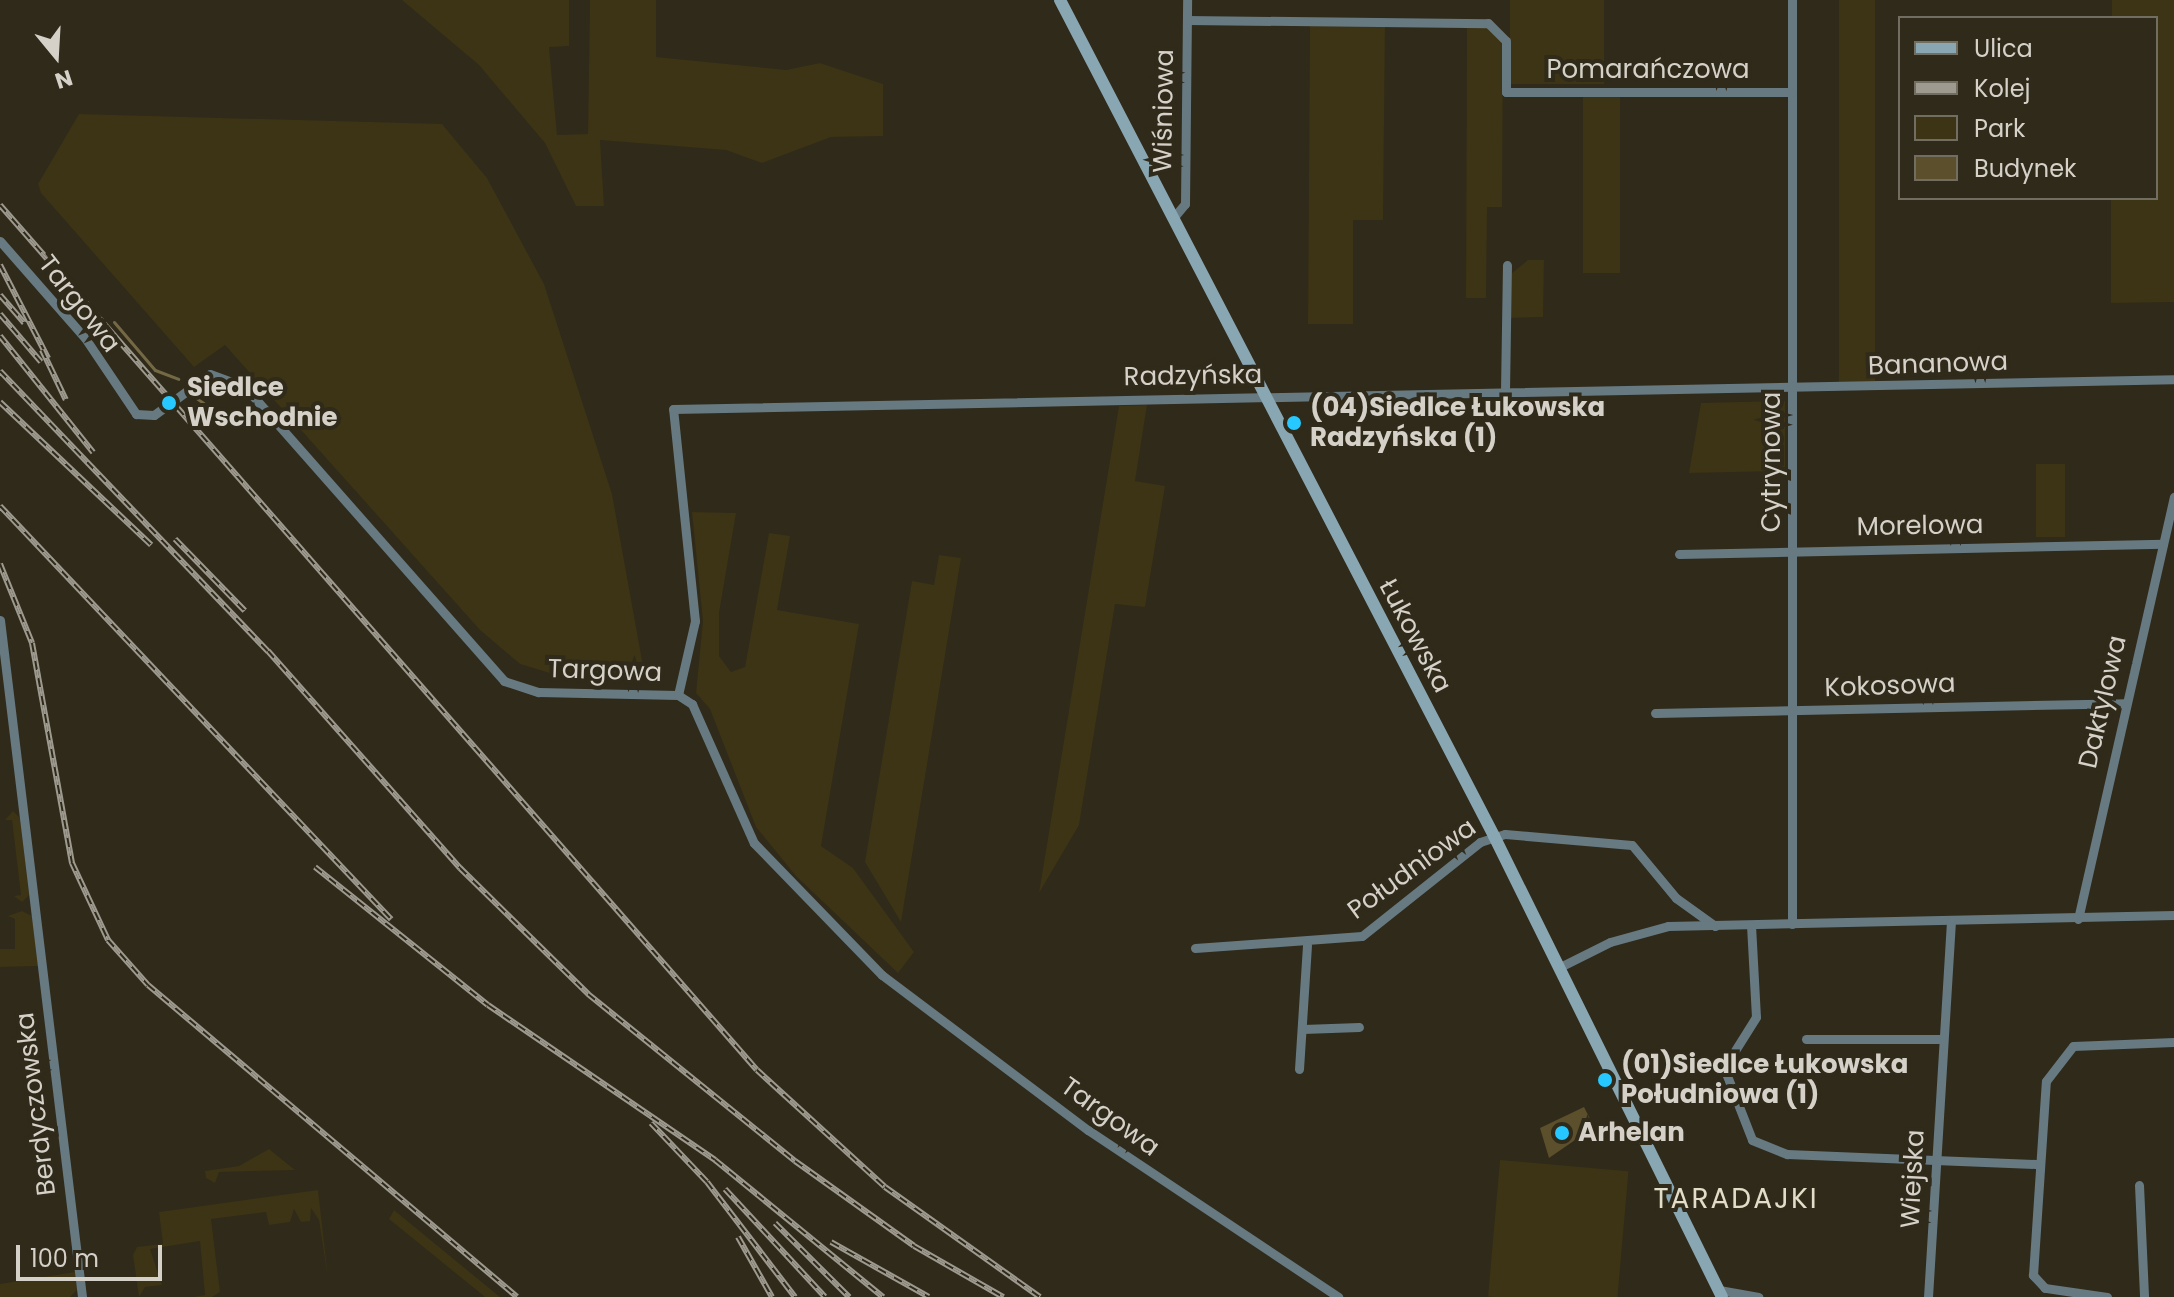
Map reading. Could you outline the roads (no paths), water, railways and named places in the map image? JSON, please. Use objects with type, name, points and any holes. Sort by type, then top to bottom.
[{"type":"main road","name":"Łukowska","points":[[1060,0],[1494,836],[1720,1294]]},
{"type":"street","name":"Wiśniowa","points":[[1174,217],[1185,204],[1187,0]]},
{"type":"street","name":"Cytrynowa","points":[[1792,0],[1792,924]]},
{"type":"street","name":"Pomarańczowa","points":[[1187,20],[1488,23],[1506,41],[1506,92],[1791,92]]},
{"type":"street","name":"Targowa","points":[[0,241],[85,338],[136,414],[154,415],[210,374],[245,387],[504,681],[538,692],[678,695],[709,732],[742,823],[762,855],[882,975],[1088,1130],[1338,1297]]},
{"type":"street","points":[[1505,391],[1507,265]]},
{"type":"street","name":"Bananowa","points":[[1703,392],[2174,379]]},
{"type":"street","name":"Radzyńska","points":[[678,695],[695,633],[670,416],[685,409],[1505,391],[1703,392]]},
{"type":"street","name":"Daktylowa","points":[[2078,919],[2174,497]]},
{"type":"street","name":"Morelowa","points":[[1679,554],[2163,544]]},
{"type":"street","name":"Berdyczowska","points":[[0,620],[82,1297]]},
{"type":"street","name":"Kokosowa","points":[[1655,713],[2126,703]]},
{"type":"street","name":"Południowa","points":[[1195,948],[1307,945],[1371,932],[1494,836],[1632,845],[1676,898],[1715,926]]},
{"type":"street","points":[[1560,967],[1629,935],[1715,926],[2174,915]]},
{"type":"street","name":"Wiejska","points":[[1928,1297],[1951,921]]},
{"type":"street","points":[[1751,925],[1756,1017],[1724,1068],[1752,1140],[1787,1154],[2040,1164]]},
{"type":"street","points":[[1299,1069],[1307,945]]},
{"type":"street","points":[[1303,1029],[1359,1027]]},
{"type":"street","points":[[1806,1039],[1943,1039]]},
{"type":"street","points":[[2107,1297],[2036,1282],[2046,1081],[2059,1056],[2091,1042],[2174,1042]]},
{"type":"street","points":[[2139,1185],[2144,1297]]},
{"type":"street","points":[[1720,1294],[1758,1297]]},
{"type":"waterway","points":[[114,322],[155,370],[178,379]]},
{"type":"waterway","points":[[195,397],[217,413]]},
{"type":"railway","points":[[0,205],[757,1070],[885,1187],[1040,1297]]},
{"type":"railway","points":[[0,265],[48,358]]},
{"type":"railway","points":[[0,295],[24,323]]},
{"type":"railway","points":[[0,314],[41,362]]},
{"type":"railway","points":[[0,336],[93,452]]},
{"type":"railway","points":[[42,350],[66,400]]},
{"type":"railway","points":[[0,371],[268,651],[460,868],[588,994],[795,1161],[914,1246],[1003,1297]]},
{"type":"railway","points":[[0,402],[151,545]]},
{"type":"railway","points":[[0,506],[391,919]]},
{"type":"railway","points":[[175,539],[245,611]]},
{"type":"railway","points":[[0,564],[32,643],[72,863],[108,940],[148,985],[517,1297]]},
{"type":"railway","points":[[315,867],[488,1005],[715,1160],[883,1297]]},
{"type":"railway","points":[[651,1123],[707,1182],[795,1297]]},
{"type":"railway","points":[[725,1189],[825,1297]]},
{"type":"railway","points":[[775,1223],[849,1297]]},
{"type":"railway","points":[[738,1237],[772,1297]]},
{"type":"railway","points":[[831,1242],[929,1297]]},
{"type":"place","name":"Siedlce Wschodnie","points":[[169,403]]},
{"type":"place","name":"(04)Siedlce Łukowska Radzyńska (1)","points":[[1294,423]]},
{"type":"place","name":"(01)Siedlce Łukowska Południowa (1)","points":[[1605,1080]]},
{"type":"place","name":"Arhelan","points":[[1562,1133]]},
{"type":"district","name":"TARADAJKI","points":[[1736,1199]]}]
